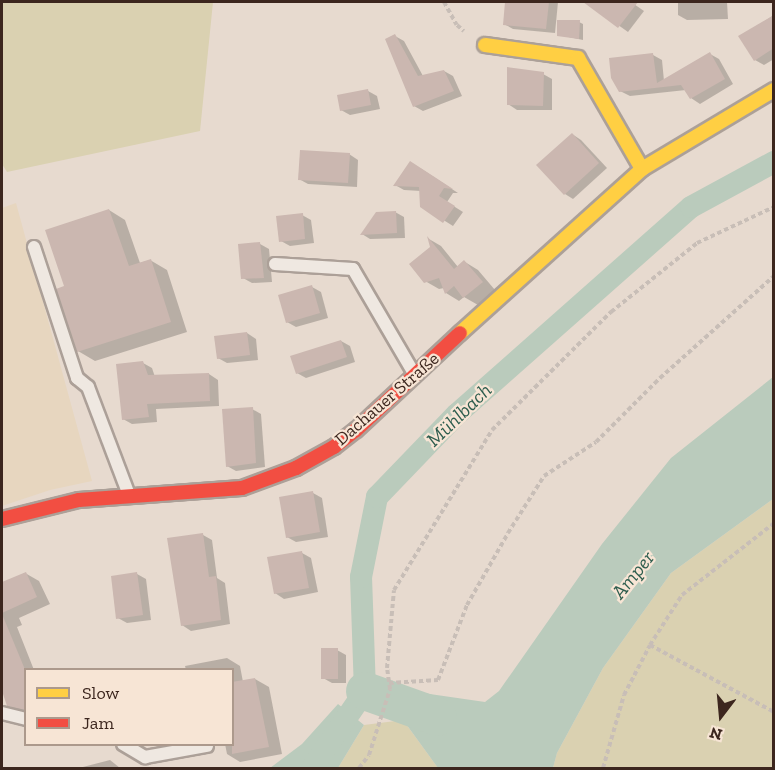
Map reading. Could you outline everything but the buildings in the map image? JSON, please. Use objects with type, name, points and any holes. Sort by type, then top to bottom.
[{"type":"main road","points":[[485,45],[578,58],[642,169]]},
{"type":"main road","name":"Dachauer Straße","points":[[2,519],[80,500],[242,488],[296,468],[334,447],[416,376],[567,234],[642,169],[774,90]]},
{"type":"lane","points":[[34,247],[77,378],[88,387],[129,496]]},
{"type":"lane","points":[[275,264],[353,269],[416,376]]},
{"type":"lane","points":[[2,713],[24,718]]},
{"type":"lane","points":[[125,746],[146,763],[207,746]]},
{"type":"path","points":[[444,2],[457,25],[485,45]]},
{"type":"path","points":[[359,768],[369,755],[384,714],[390,689],[387,668],[394,590],[492,430],[611,312],[697,243],[774,207]]},
{"type":"path","points":[[389,683],[438,680],[467,605],[544,476],[596,442],[660,378],[774,276]]},
{"type":"path","points":[[603,768],[624,695],[650,645],[682,595],[774,523]]},
{"type":"path","points":[[650,645],[774,712]]},
{"type":"shaded area","points":[[2,2],[213,2],[200,131],[7,172],[2,164]]},
{"type":"shaded area","points":[[16,203],[92,481],[50,490],[2,506],[2,208]]},
{"type":"shaded area","points":[[773,499],[773,768],[553,768],[557,753],[603,668],[671,573]]},
{"type":"shaded area","points":[[403,720],[438,768],[338,768],[364,725]]},
{"type":"water","points":[[773,377],[773,499],[671,573],[603,668],[557,753],[553,768],[438,768],[390,702],[416,692],[485,702],[499,691],[602,544],[671,458]]},
{"type":"water","points":[[338,704],[364,725],[338,768],[270,768],[302,744]]},
{"type":"waterway","name":"Mühlbach","points":[[312,768],[365,691],[361,577],[377,497],[457,414],[691,207],[774,162]]},
{"type":"waterway","name":"Amper","points":[[365,691],[438,717]]},
{"type":"traffic: slow","points":[[485,45],[578,58],[642,169]]},
{"type":"traffic: slow","points":[[460,333],[642,169],[774,90]]},
{"type":"traffic: jam","points":[[2,519],[79,500],[242,488],[296,468],[334,447],[356,430],[460,333]]}]
